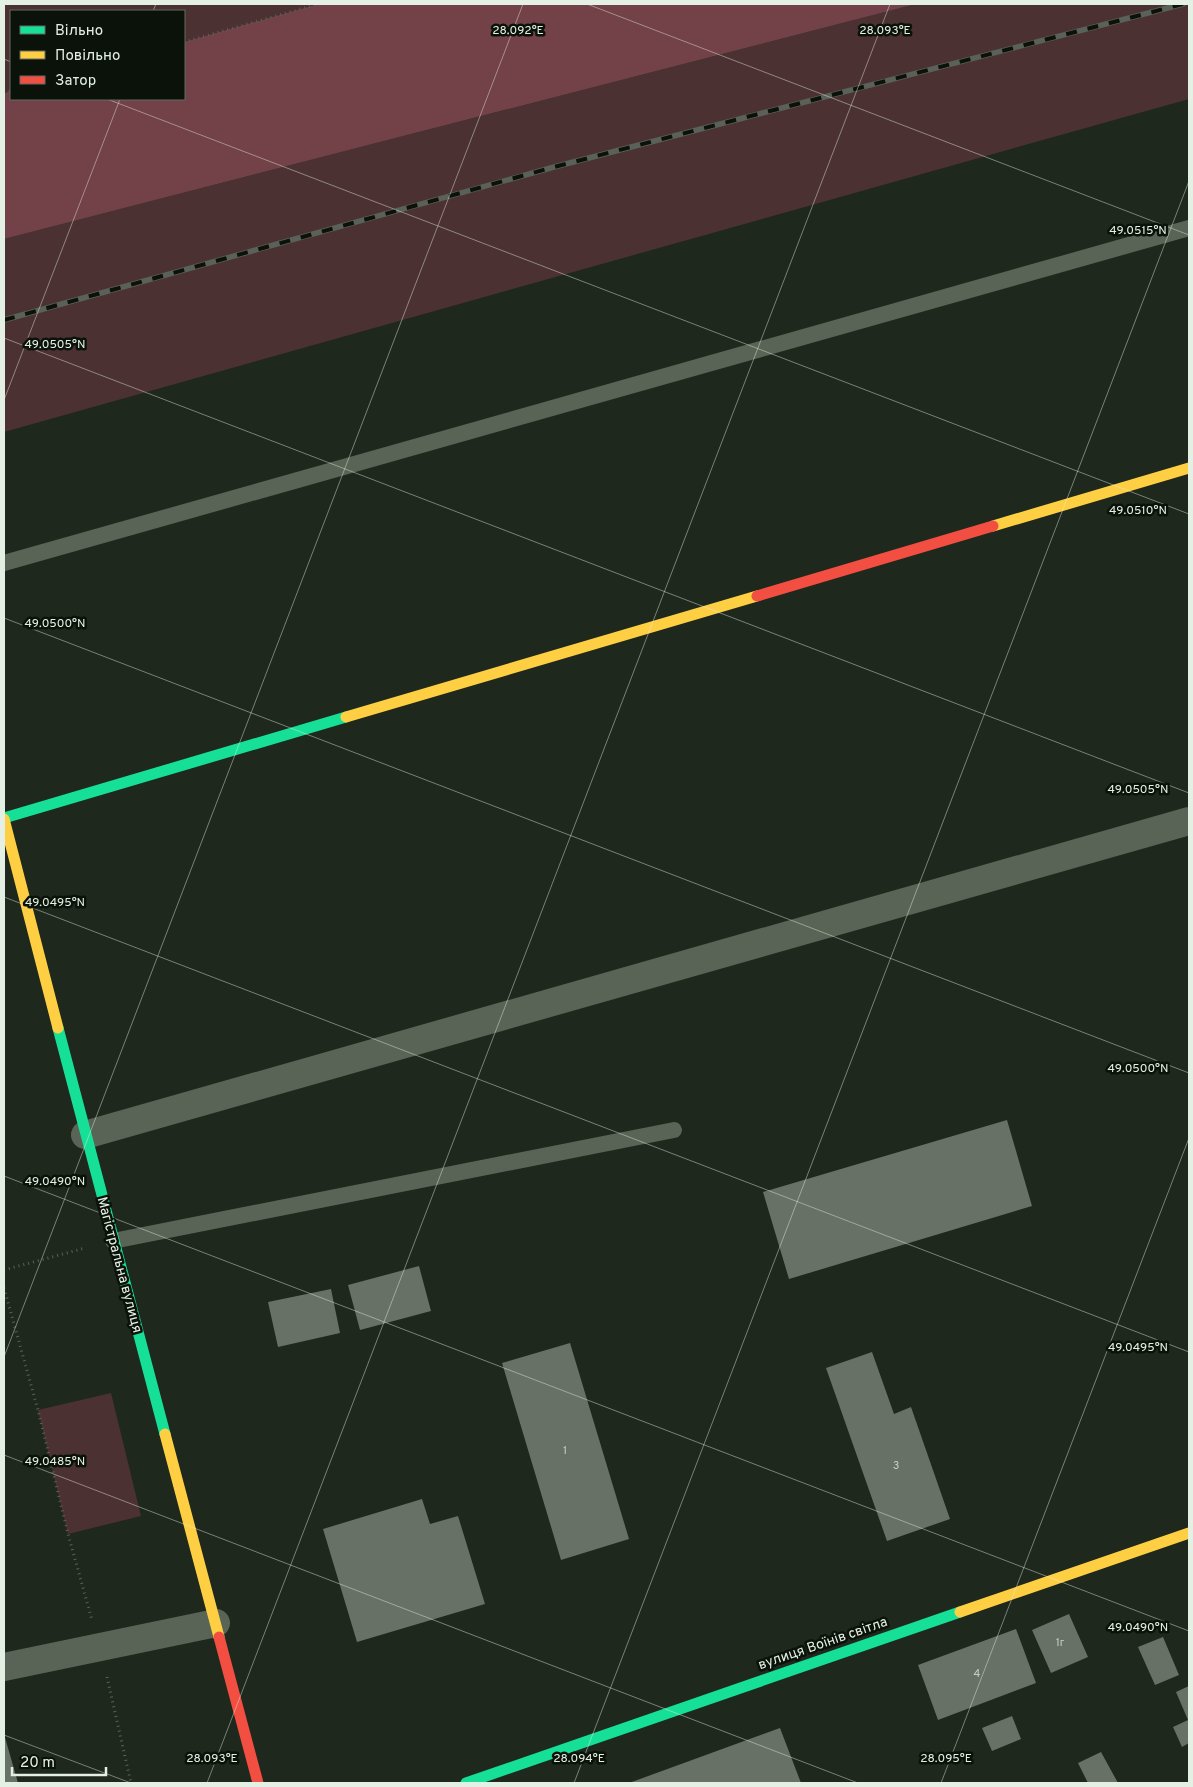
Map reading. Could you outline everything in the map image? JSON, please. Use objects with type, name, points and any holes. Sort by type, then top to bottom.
[{"type":"street","points":[[4,818],[1189,468]]},
{"type":"street","name":"Магістральна вулиця","points":[[4,818],[112,1241],[258,1783]]},
{"type":"street","points":[[85,1135],[1189,820]]},
{"type":"street","name":"вулиця Воїнів світла","points":[[466,1783],[1189,1533]]},
{"type":"street","points":[[4,1667],[216,1623]]},
{"type":"lane","points":[[4,563],[1189,228]]},
{"type":"lane","points":[[112,1241],[674,1130]]},
{"type":"path","points":[[185,42],[318,4]]},
{"type":"path","points":[[4,1270],[112,1241]]},
{"type":"path","points":[[4,1288],[38,1410],[68,1534],[100,1646],[131,1783]]},
{"type":"path","points":[[126,1783],[130,1776]]},
{"type":"shaded area","points":[[4,4],[318,4],[185,42],[185,10],[10,10],[10,91],[4,93]]},
{"type":"shaded area","points":[[318,4],[916,4],[4,239],[4,93],[10,91],[10,100],[185,100],[185,42]]},
{"type":"shaded area","points":[[916,4],[1189,4],[1189,99],[4,432],[4,239]]},
{"type":"shaded area","points":[[111,1393],[141,1516],[68,1534],[38,1410]]},
{"type":"building","points":[[1007,1120],[1032,1206],[789,1279],[763,1192]]},
{"type":"building","points":[[419,1266],[431,1311],[360,1330],[348,1285]]},
{"type":"building","points":[[331,1289],[340,1333],[278,1347],[268,1302]]},
{"type":"building","points":[[570,1343],[629,1539],[561,1560],[502,1363]]},
{"type":"building","points":[[872,1352],[894,1414],[911,1407],[950,1519],[887,1541],[826,1368]]},
{"type":"building","points":[[422,1499],[430,1524],[458,1516],[485,1604],[357,1642],[323,1529]]},
{"type":"building","points":[[1069,1614],[1088,1657],[1051,1673],[1032,1630]]},
{"type":"building","points":[[1016,1629],[1036,1683],[938,1720],[918,1665]]},
{"type":"building","points":[[1163,1637],[1179,1675],[1155,1685],[1138,1647]]},
{"type":"building","points":[[1189,1686],[1189,1743],[1182,1747],[1173,1727],[1188,1720],[1176,1692]]},
{"type":"building","points":[[1012,1716],[1021,1739],[992,1751],[982,1728]]},
{"type":"building","points":[[780,1728],[801,1783],[629,1783]]},
{"type":"building","points":[[4,1734],[18,1783],[4,1783]]},
{"type":"building","points":[[1101,1752],[1118,1783],[1088,1783],[1078,1763]]},
{"type":"railway","points":[[4,320],[554,167],[1183,4]]},
{"type":"traffic: fast","points":[[4,818],[346,717]]},
{"type":"traffic: fast","points":[[58,1028],[165,1434]]},
{"type":"traffic: fast","points":[[466,1783],[960,1612]]},
{"type":"traffic: slow","points":[[993,526],[1189,468]]},
{"type":"traffic: slow","points":[[346,717],[757,596]]},
{"type":"traffic: slow","points":[[4,819],[58,1028]]},
{"type":"traffic: slow","points":[[165,1434],[219,1637]]},
{"type":"traffic: slow","points":[[960,1612],[1189,1533]]},
{"type":"traffic: jam","points":[[757,596],[993,526]]},
{"type":"traffic: jam","points":[[219,1637],[258,1783]]}]
